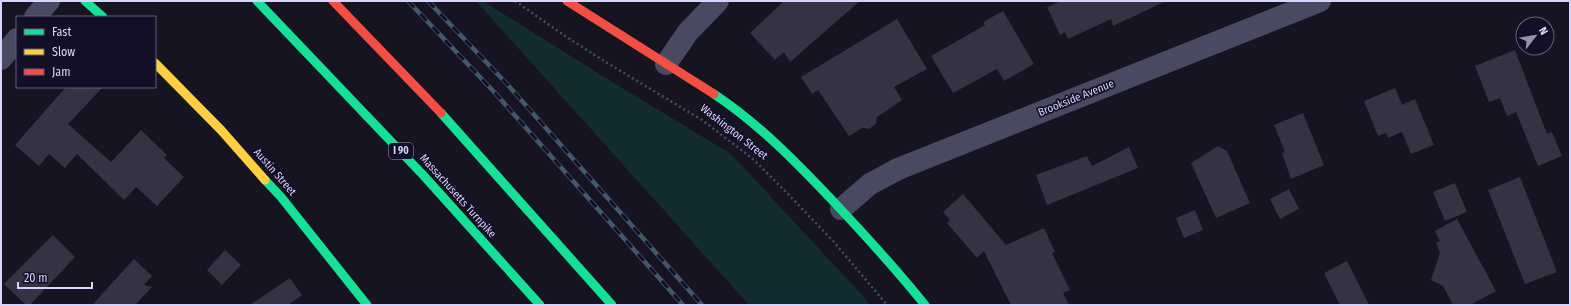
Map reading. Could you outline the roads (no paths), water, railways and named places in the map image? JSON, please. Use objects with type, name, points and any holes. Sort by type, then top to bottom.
[{"type":"main road","points":[[85,1],[103,16]]},
{"type":"main road","name":"Massachusetts Turnpike","points":[[257,1],[413,164],[540,305]]},
{"type":"main road","points":[[333,1],[441,113],[612,305]]},
{"type":"main road","name":"Washington Street","points":[[567,1],[600,24],[707,89],[751,122],[793,161],[840,209],[896,270],[925,305]]},
{"type":"main road","name":"Austin Street","points":[[156,64],[221,130],[281,197],[367,305]]},
{"type":"street","points":[[36,16],[49,1]]},
{"type":"street","points":[[666,64],[688,32],[718,1]]},
{"type":"street","name":"Brookside Avenue","points":[[840,209],[870,184],[898,169],[1320,1]]},
{"type":"street","points":[[1,59],[16,40]]},
{"type":"railway","points":[[408,1],[496,94],[683,305]]},
{"type":"railway","points":[[428,1],[507,84],[702,305]]}]
